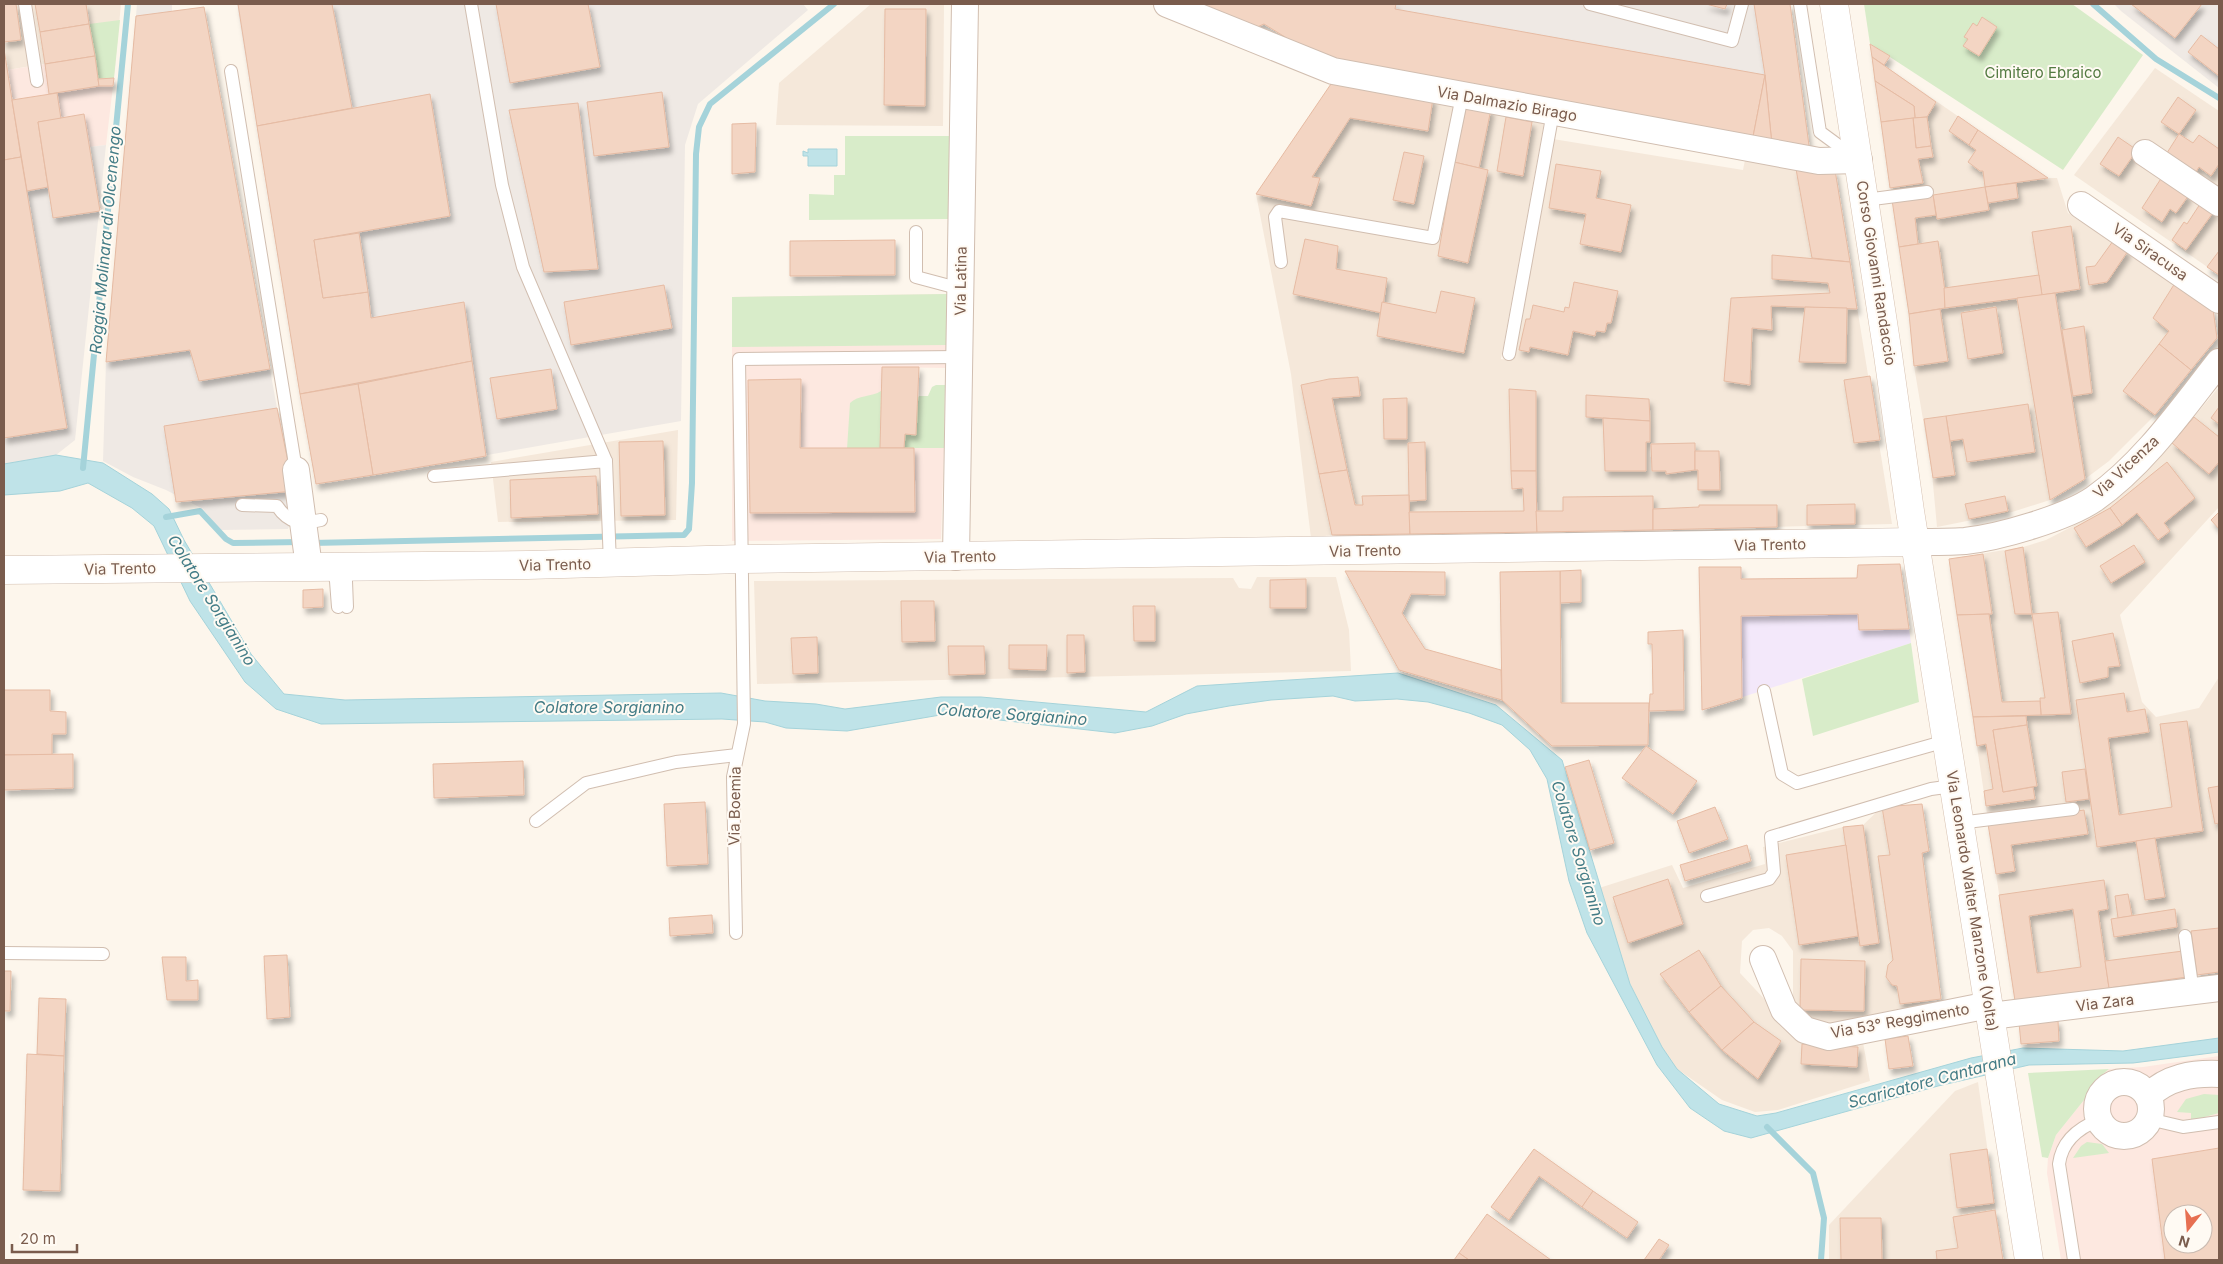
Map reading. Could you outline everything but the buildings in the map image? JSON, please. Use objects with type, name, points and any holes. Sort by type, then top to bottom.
[{"type":"street","name":"Via Latina","points":[[939,552],[960,356],[966,4]]},
{"type":"street","name":"Via Dalmazio Birago","points":[[1167,4],[1332,71],[1819,161],[1859,160]]},
{"type":"street","name":"Corso Giovanni Randaccio","points":[[1834,4],[1916,542]]},
{"type":"street","points":[[2145,153],[2219,203]]},
{"type":"street","name":"Via Siracusa","points":[[2081,204],[2219,300]]},
{"type":"street","name":"Via Vicenza","points":[[1916,542],[1975,540],[2040,523],[2069,512],[2094,499],[2130,467],[2166,430],[2219,362]]},
{"type":"street","points":[[296,470],[313,542]]},
{"type":"street","name":"Via Trento","points":[[4,570],[223,568],[313,542],[609,546],[742,560],[939,552],[1916,542]]},
{"type":"street","name":"Via Leonardo Walter Manzone (Volta)","points":[[1916,542],[1953,786],[2030,1260]]},
{"type":"street","name":"Via 53° Reggimento","points":[[1764,960],[1784,1010],[1804,1030],[1828,1037],[1990,1011]]},
{"type":"street","name":"Via Zara","points":[[1990,1011],[2219,988]]},
{"type":"street","points":[[2148,1108],[2144,1090],[2131,1083],[2121,1082],[2104,1090],[2097,1103],[2099,1120],[2110,1133],[2118,1136],[2130,1136],[2140,1132],[2157,1087],[2178,1077],[2200,1073],[2219,1074]]},
{"type":"lane","points":[[25,4],[37,81]]},
{"type":"lane","points":[[471,4],[502,185],[523,267],[606,461],[609,546]]},
{"type":"lane","points":[[1590,4],[1732,41],[1742,4]]},
{"type":"lane","points":[[1800,4],[1820,132],[1859,160]]},
{"type":"lane","points":[[231,71],[296,470]]},
{"type":"lane","points":[[1281,262],[1275,217],[1279,211],[1433,238],[1462,96]]},
{"type":"lane","points":[[1509,354],[1553,112]]},
{"type":"lane","points":[[1865,200],[1927,192]]},
{"type":"lane","points":[[916,232],[916,277],[961,288]]},
{"type":"lane","name":"Via Boemia","points":[[736,933],[733,777],[744,724],[739,359],[960,356]]},
{"type":"lane","points":[[434,476],[606,461]]},
{"type":"lane","points":[[242,505],[277,506],[284,516],[313,542],[336,582],[342,607]]},
{"type":"lane","points":[[1764,691],[1782,774],[1797,783],[1946,741]]},
{"type":"lane","points":[[536,821],[586,783],[676,762],[737,756]]},
{"type":"lane","points":[[1707,896],[1769,879],[1774,872],[1770,837],[1930,789],[1953,786]]},
{"type":"lane","points":[[1959,823],[2073,809]]},
{"type":"lane","points":[[2185,936],[2193,992]]},
{"type":"lane","points":[[4,954],[103,954]]},
{"type":"lane","points":[[2148,1108],[2183,1127],[2219,1122]]},
{"type":"lane","points":[[2074,1260],[2059,1164],[2060,1158],[2065,1145],[2073,1135],[2085,1126],[2099,1120]]},
{"type":"shaded area","points":[[4,4],[121,4],[113,86],[94,56],[7,70],[4,49]]},
{"type":"shaded area","points":[[137,4],[172,4],[172,11],[204,7],[297,508],[288,529],[220,530],[203,509],[103,461],[106,362]]},
{"type":"shaded area","points":[[237,4],[803,4],[808,10],[698,104],[685,145],[681,421],[373,475],[358,384],[300,394]]},
{"type":"shaded area","points":[[871,4],[944,4],[943,126],[776,125],[779,83]]},
{"type":"shaded area","points":[[1185,4],[1754,4],[1765,75],[1335,68],[1264,24],[1248,31]]},
{"type":"shaded area","points":[[2114,4],[2219,4],[2219,88],[2121,11]]},
{"type":"shaded area","points":[[4,49],[16,126],[84,114],[90,147],[106,145],[75,440],[56,455],[4,464]]},
{"type":"shaded area","points":[[95,56],[113,86],[106,145],[90,147],[56,120],[16,126],[7,70]]},
{"type":"shaded area","points":[[1872,57],[2048,178],[2057,178],[2068,213],[2213,309],[2217,338],[2155,415],[2109,461],[2085,479],[2050,500],[2012,512],[1937,527],[1932,473],[1914,366],[1909,314]]},
{"type":"shaded area","points":[[2155,68],[2219,111],[2219,275],[2074,175]]},
{"type":"shaded area","points":[[1333,81],[1545,117],[1501,359],[1512,360],[1553,139],[1743,170],[1746,155],[1835,170],[1892,524],[1332,535],[1311,538],[1291,374],[1256,194]]},
{"type":"shaded area","points":[[947,294],[946,368],[882,367],[880,448],[944,448],[941,539],[732,541],[732,297]]},
{"type":"shaded area","points":[[2219,387],[2219,507],[2120,615],[2142,702],[2156,717],[2199,708],[2219,677],[2219,972],[2015,1001],[1949,559],[2023,547],[2046,540],[2073,526],[2117,495],[2172,443]]},
{"type":"shaded area","points":[[678,430],[676,520],[498,522],[491,462]]},
{"type":"shaded area","points":[[1900,564],[1911,643],[1702,710],[1699,567],[1741,567],[1742,579],[1857,578],[1858,565]]},
{"type":"shaded area","points":[[1257,577],[1336,577],[1349,630],[1351,671],[757,684],[754,581],[1233,578],[1239,588],[1251,589]]},
{"type":"shaded area","points":[[1922,804],[1929,851],[1922,854],[1941,999],[1815,1028],[1800,1018],[1793,1008],[1793,951],[1782,936],[1769,928],[1753,930],[1742,941],[1740,973],[1797,1034],[1817,1040],[1842,1040],[1862,1037],[1870,1081],[1778,1110],[1755,1112],[1722,1100],[1677,1069],[1662,1047],[1630,984],[1599,888],[1672,865],[1683,888],[1765,864],[1763,847],[1843,827],[1863,825],[1882,807]]},
{"type":"shaded area","points":[[2219,1056],[2219,1260],[2061,1260],[2047,1173],[2048,1158],[2056,1135],[2088,1095],[2097,1079],[2109,1069],[2143,1067]]},
{"type":"shaded area","points":[[1978,1082],[2003,1260],[1829,1260],[1829,1225],[1955,1091]]},
{"type":"green space","name":"Cimitero Ebraico","points":[[1864,4],[2072,4],[2143,55],[2063,170],[1870,44]]},
{"type":"green space","points":[[120,20],[114,78],[98,79],[89,24]]},
{"type":"green space","points":[[845,136],[950,136],[949,219],[809,220],[809,194],[834,195],[834,175],[845,175]]},
{"type":"green space","points":[[947,294],[946,345],[732,347],[732,297]]},
{"type":"green space","points":[[945,385],[944,448],[904,448],[905,434],[915,435],[917,399],[919,396],[928,396],[932,387]]},
{"type":"green space","points":[[881,391],[880,448],[847,449],[850,403],[853,400]]},
{"type":"green space","points":[[1911,643],[1919,702],[1813,736],[1802,679]]},
{"type":"green space","points":[[2109,1069],[2097,1079],[2088,1095],[2056,1135],[2048,1158],[2042,1157],[2028,1073]]},
{"type":"green space","points":[[2204,1094],[2219,1095],[2219,1113],[2191,1119],[2191,1113],[2177,1112],[2186,1099]]},
{"type":"green space","points":[[2087,1142],[2102,1144],[2109,1153],[2073,1158],[2081,1146]]},
{"type":"water","points":[[808,149],[837,149],[837,166],[808,166],[808,156],[803,156],[803,151],[808,153]]},
{"type":"water","points":[[56,455],[103,463],[152,494],[169,509],[184,540],[251,654],[284,694],[345,700],[721,693],[765,701],[816,704],[845,709],[941,697],[981,697],[1146,712],[1197,686],[1398,673],[1496,705],[1562,760],[1630,984],[1662,1047],[1677,1069],[1719,1104],[1757,1116],[1776,1113],[1971,1058],[2023,1048],[2123,1051],[2219,1038],[2219,1052],[2133,1063],[2029,1065],[1938,1086],[1751,1138],[1724,1131],[1690,1108],[1657,1065],[1587,933],[1569,881],[1547,779],[1530,750],[1502,725],[1469,713],[1428,702],[1397,699],[1355,701],[1333,696],[1271,700],[1229,706],[1186,714],[1152,726],[1115,733],[946,714],[847,731],[786,728],[765,722],[722,719],[321,724],[276,709],[245,682],[190,601],[154,526],[132,508],[88,483],[60,491],[4,495],[4,464]]},
{"type":"waterway","name":"Roggia Molinara di Olcenengo","points":[[83,468],[128,4]]},
{"type":"waterway","points":[[312,543],[684,535],[689,529],[692,483],[696,154],[699,127],[710,104],[834,4]]},
{"type":"waterway","name":"Roggia Molinara di Olcenengo","points":[[2093,4],[2156,59],[2219,98]]},
{"type":"waterway","points":[[166,517],[200,511],[226,539],[233,543],[300,542]]},
{"type":"waterway","points":[[1767,1127],[1813,1173],[1824,1218],[1821,1260]]},
{"type":"water label","name":"Colatore Sorgianino","points":[[212,600]]},
{"type":"water label","name":"Colatore Sorgianino","points":[[609,707]]},
{"type":"water label","name":"Colatore Sorgianino","points":[[1012,714]]},
{"type":"water label","name":"Colatore Sorgianino","points":[[1579,853]]},
{"type":"water label","name":"Scaricatore Cantarana","points":[[1932,1080]]}]
